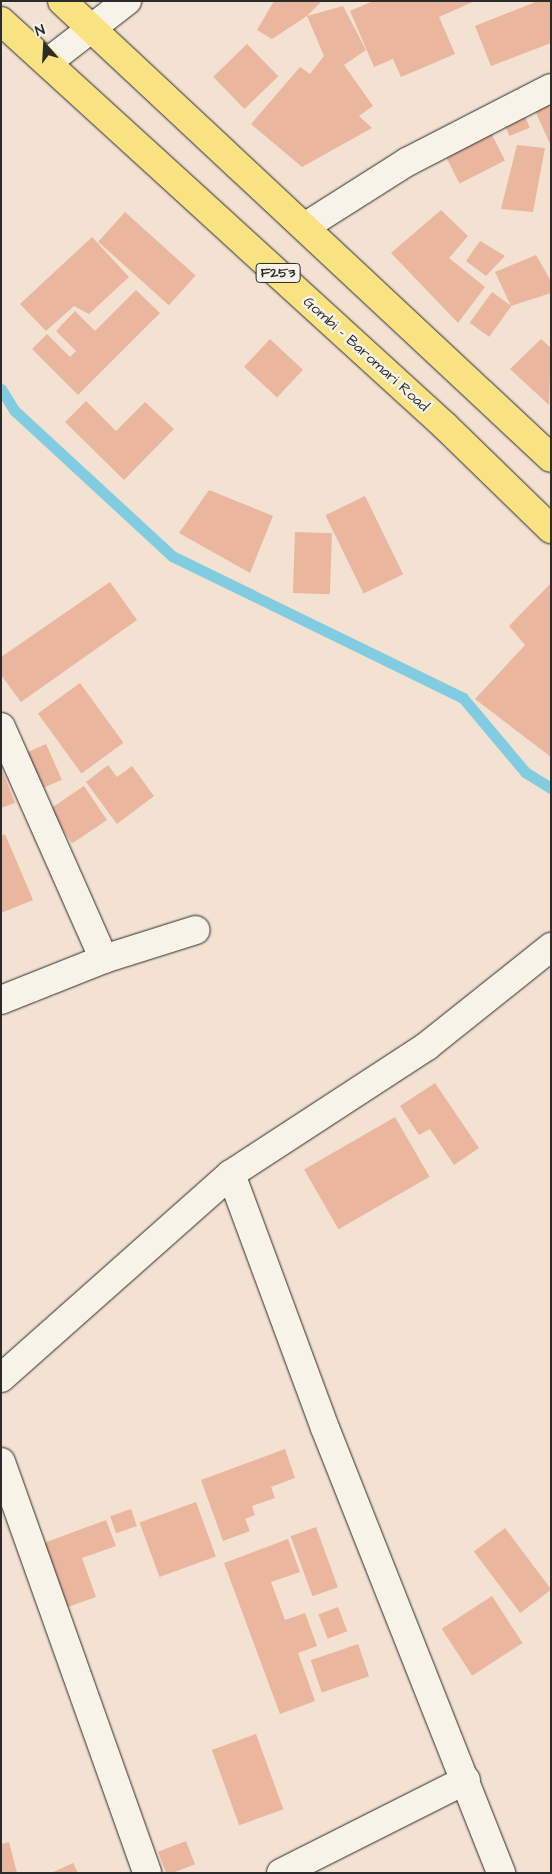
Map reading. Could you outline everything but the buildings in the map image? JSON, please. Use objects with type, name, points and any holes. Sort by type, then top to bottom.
[{"type":"main road","points":[[62,1],[306,226],[551,458]]},
{"type":"main road","name":"Gombi - Baromari Road","points":[[1,21],[48,62],[551,529]]},
{"type":"street","points":[[48,62],[128,1]]},
{"type":"street","points":[[306,226],[407,162],[551,88]]},
{"type":"street","points":[[1,727],[104,959]]},
{"type":"street","points":[[1,1000],[104,959],[196,930]]},
{"type":"street","points":[[1,1378],[231,1174],[427,1046],[551,947]]},
{"type":"street","points":[[231,1174],[324,1428],[466,1780],[501,1873]]},
{"type":"street","points":[[1,1462],[147,1873]]},
{"type":"street","points":[[281,1873],[466,1780]]},
{"type":"waterway","points":[[1,389],[15,411],[172,556],[463,698],[525,772],[551,788]]}]
